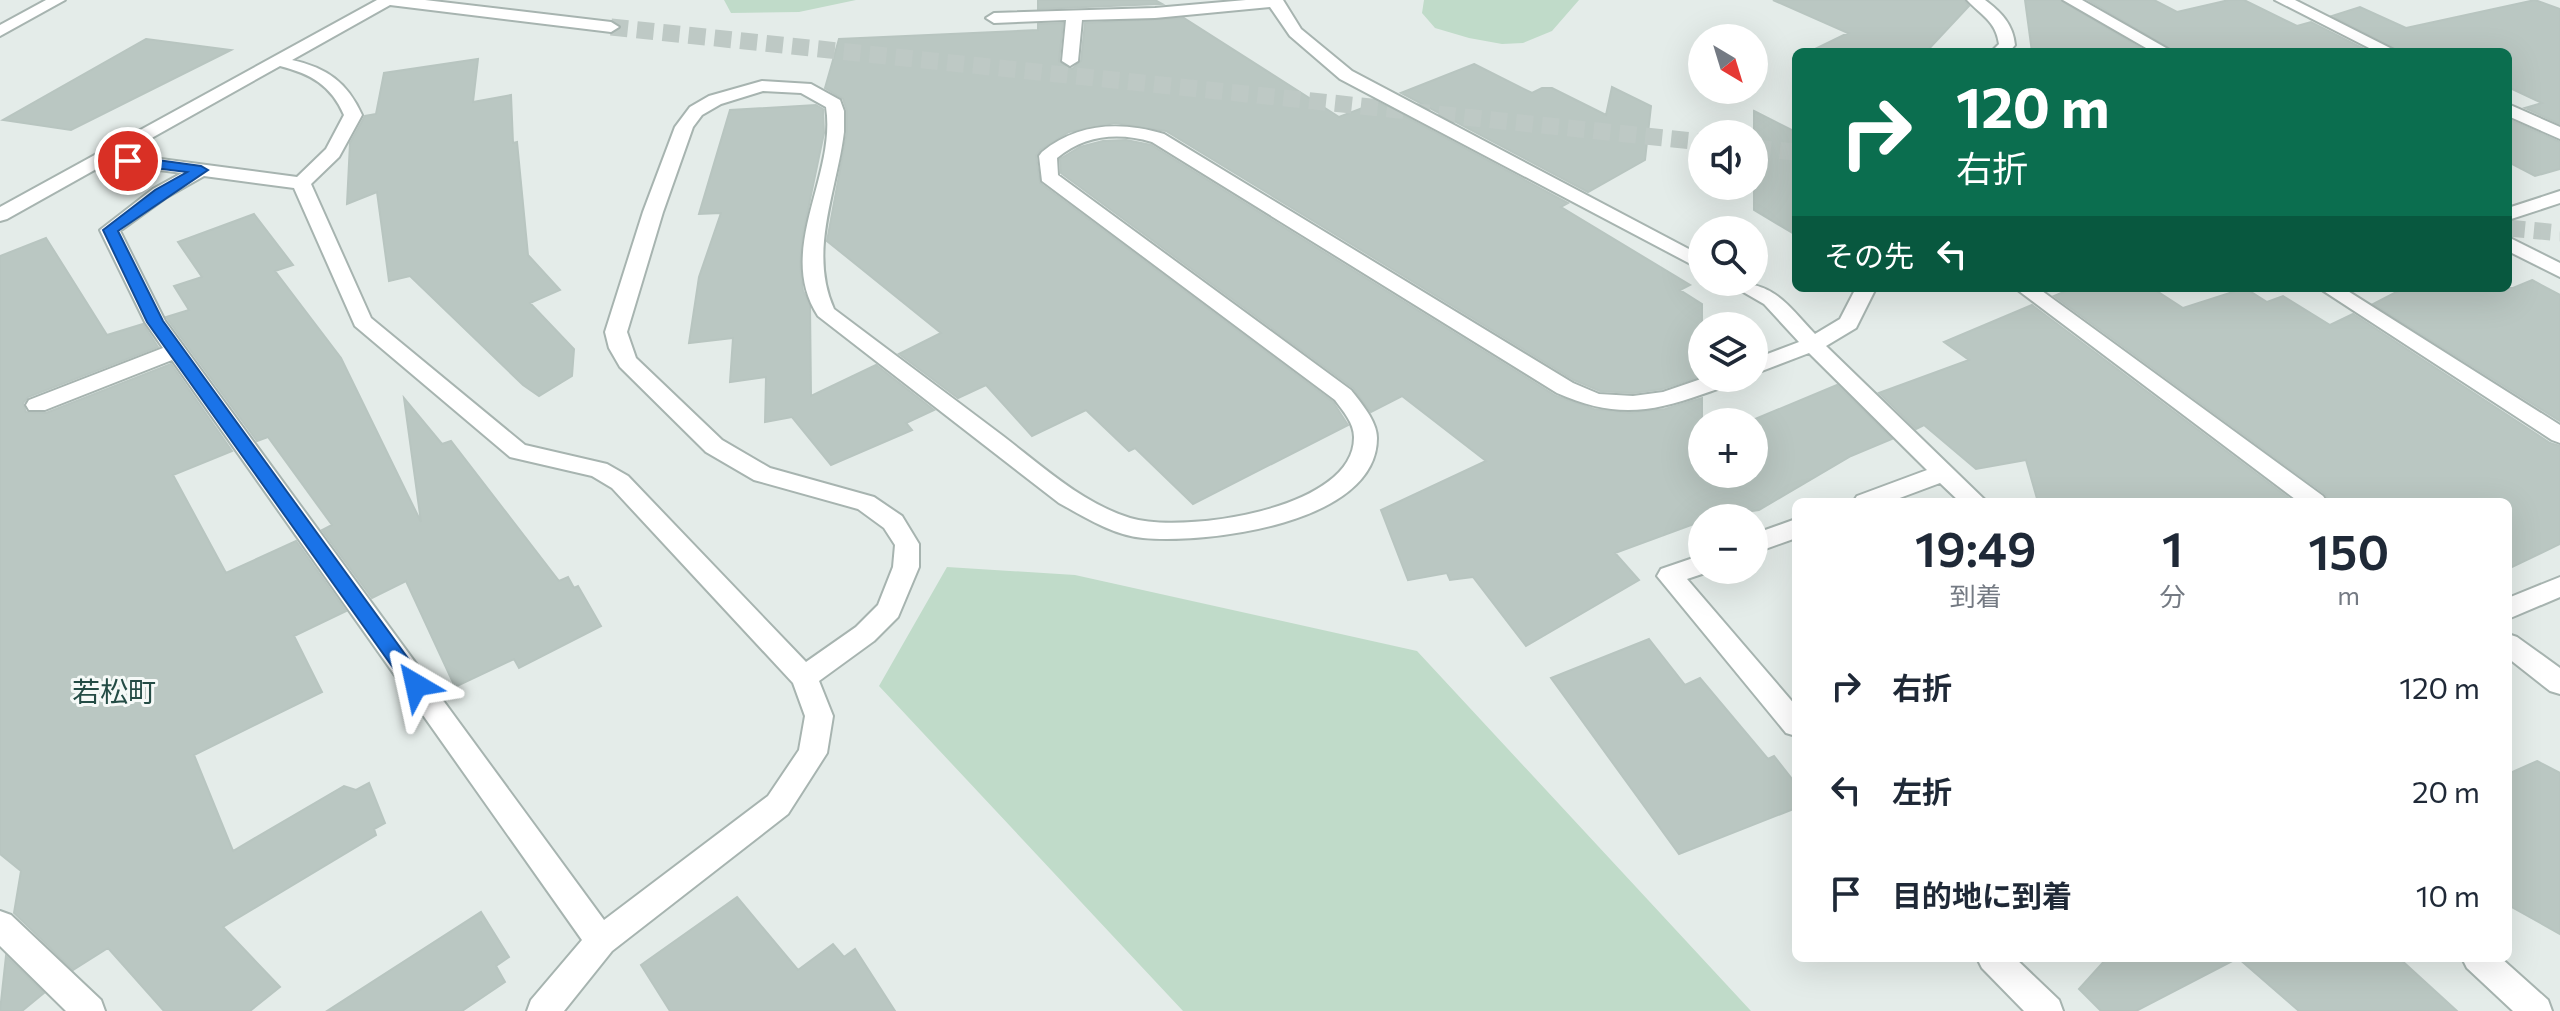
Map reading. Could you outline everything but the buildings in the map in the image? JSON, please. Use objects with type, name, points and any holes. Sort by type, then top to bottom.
[{"type":"street","points":[[0,31],[57,0]]},
{"type":"street","points":[[0,215],[387,0],[611,27]]},
{"type":"street","points":[[1975,0],[2007,29],[2007,45],[2004,48]]},
{"type":"street","points":[[2071,0],[2158,48]]},
{"type":"street","points":[[2283,0],[2382,48]]},
{"type":"street","points":[[994,18],[1074,17],[1111,8],[1275,1],[1279,13],[1301,39],[1346,75],[1688,257]]},
{"type":"street","points":[[1070,61],[1074,17]]},
{"type":"street","points":[[104,157],[301,183],[328,160],[344,139],[353,115],[345,94],[325,76],[278,61]]},
{"type":"street","points":[[804,677],[865,634],[889,610],[906,567],[907,544],[893,522],[866,503],[762,474],[714,446],[628,362],[616,332],[653,212],[684,127],[696,111],[737,92],[762,86],[805,88],[834,104],[836,130],[815,249],[813,285],[825,312],[1067,497],[1106,517],[1139,529],[1192,531],[1279,516],[1346,483],[1361,460],[1366,439],[1360,417],[1343,395],[1049,177],[1048,156],[1078,136],[1121,130],[1158,138],[1565,388],[1600,402],[1629,404],[1670,398],[1688,391]]},
{"type":"street","points":[[2512,111],[2560,134]]},
{"type":"street","points":[[201,170],[160,193],[110,230],[155,322],[601,941]]},
{"type":"street","points":[[301,183],[362,321],[518,451],[599,470],[620,482],[804,677],[819,716],[813,753],[778,805],[601,941],[543,1011]]},
{"type":"street","points":[[2512,213],[2560,197]]},
{"type":"street","points":[[2512,245],[2560,271]]},
{"type":"street","points":[[1768,362],[1813,344],[1849,323],[1864,292]]},
{"type":"street","points":[[2030,292],[2310,498]]},
{"type":"street","points":[[2335,292],[2560,435]]},
{"type":"street","points":[[1763,296],[1771,300],[1970,498]]},
{"type":"street","points":[[37,405],[176,351]]},
{"type":"street","points":[[1876,498],[1942,473]]},
{"type":"street","points":[[1768,539],[1792,530]]},
{"type":"street","points":[[1688,569],[1670,576],[1792,720]]},
{"type":"street","points":[[2512,607],[2560,586]]},
{"type":"street","points":[[2512,647],[2560,683]]},
{"type":"street","points":[[0,925],[89,1011]]},
{"type":"street","points":[[1997,962],[2047,1011]]},
{"type":"street","points":[[2482,962],[2536,1011]]},
{"type":"green space","points":[[724,0],[856,0],[799,12],[731,13]]},
{"type":"green space","points":[[1424,0],[1579,0],[1552,31],[1523,43],[1502,44],[1435,28],[1422,13]]},
{"type":"green space","points":[[947,567],[1075,575],[1417,651],[1751,1011],[1183,1011],[879,686]]},
{"type":"tunnel","points":[[611,27],[1688,141]]},
{"type":"tunnel","points":[[1768,149],[1792,152]]},
{"type":"tunnel","points":[[2512,228],[2560,233]]},
{"type":"district","name":"若松町","points":[[114,692]]},
{"type":"route","points":[[128,161],[201,170],[160,193],[110,230],[155,322],[416,685]]}]
